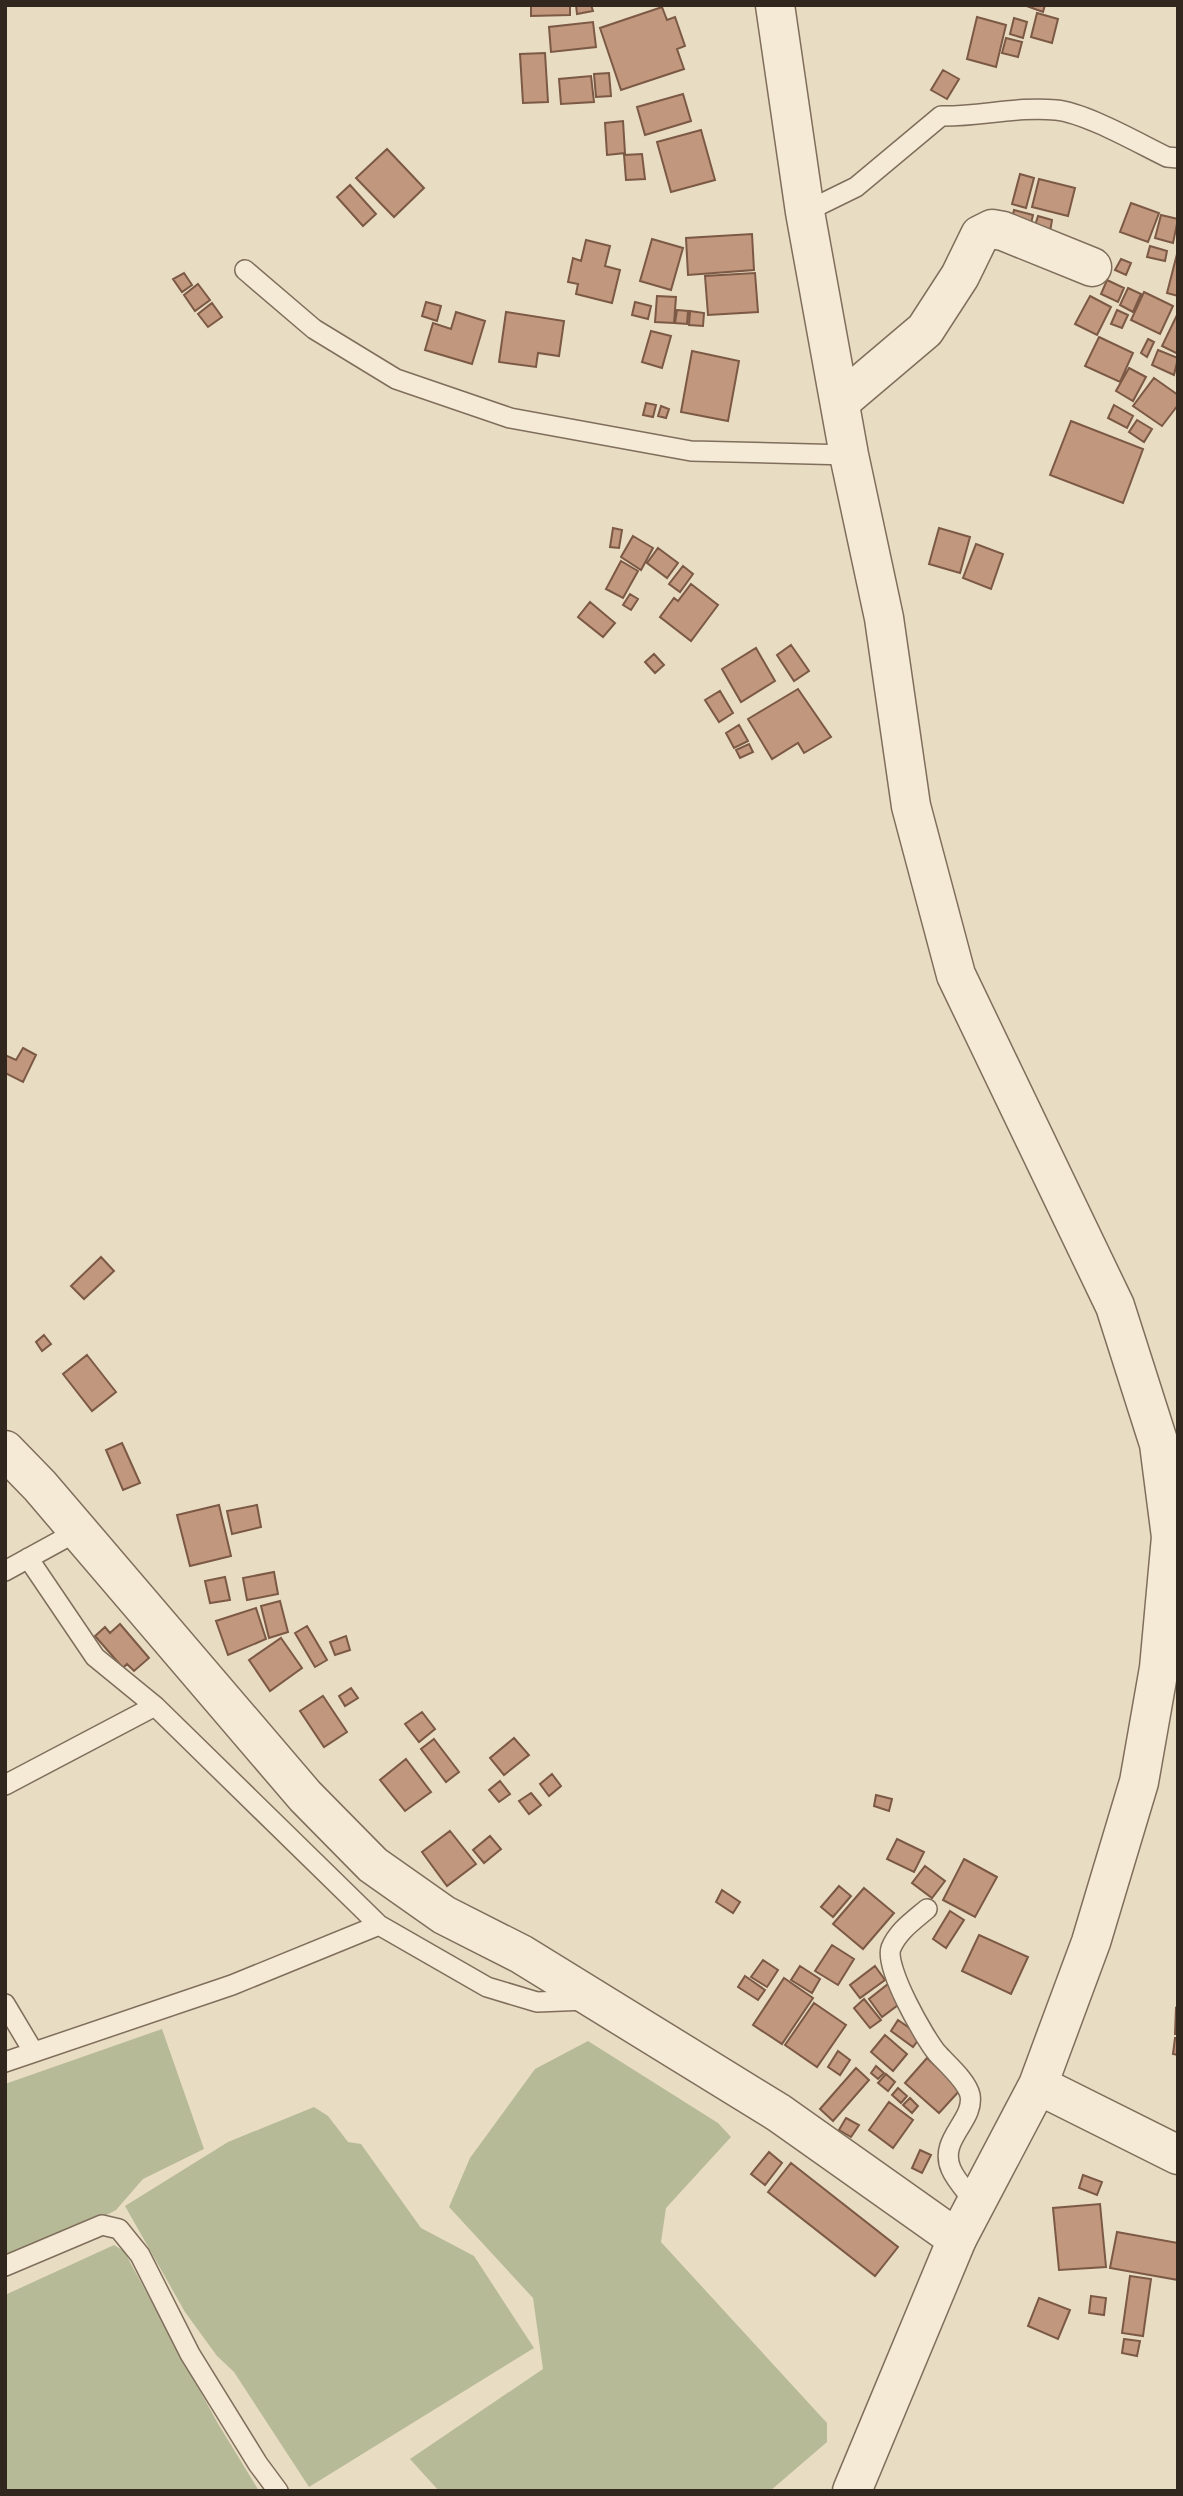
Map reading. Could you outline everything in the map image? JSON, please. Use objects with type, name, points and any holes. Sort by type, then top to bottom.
[{"type":"street","points":[[775,5],[805,212],[849,455],[884,618],[911,806],[956,975],[1115,1306],[1159,1444],[1171,1537],[1159,1668],[1139,1782],[1091,1942],[1038,2085],[957,2239],[852,2491]]},
{"type":"street","points":[[840,402],[925,330],[960,276],[980,235],[992,229],[1003,231],[1092,267]]},
{"type":"street","points":[[5,1450],[78,1531],[304,1796],[373,1865],[444,1915],[521,1954],[779,2113],[957,2239]]},
{"type":"street","points":[[1038,2085],[1178,2155]]},
{"type":"lane","points":[[805,212],[856,187],[941,116],[970,117],[1024,109],[1058,110],[1167,157],[1178,158]]},
{"type":"lane","points":[[245,270],[314,329],[396,379],[509,418],[691,451],[849,455]]},
{"type":"lane","points":[[5,1571],[78,1531]]},
{"type":"lane","points":[[29,1558],[95,1657],[155,1706],[379,1925],[487,1987],[537,2003],[594,2000]]},
{"type":"lane","points":[[5,1785],[155,1706]]},
{"type":"lane","points":[[927,1909],[901,1931],[890,1951],[892,1967],[912,2008],[916,2026],[970,2091],[971,2106],[950,2142],[950,2168],[976,2204]]},
{"type":"lane","points":[[5,2062],[232,1985],[379,1925]]},
{"type":"lane","points":[[5,2004],[33,2051]]},
{"type":"lane","points":[[5,2266],[102,2225],[119,2229],[140,2255],[190,2354],[278,2491]]},
{"type":"green space","points":[[162,2029],[204,2149],[143,2179],[116,2210],[66,2236],[5,2260],[5,2084]]},
{"type":"green space","points":[[588,2041],[718,2123],[731,2137],[666,2208],[661,2242],[827,2423],[827,2442],[770,2491],[439,2491],[410,2459],[543,2369],[533,2298],[449,2207],[470,2158],[535,2069]]},
{"type":"green space","points":[[314,2107],[328,2116],[348,2142],[361,2144],[421,2228],[474,2256],[534,2348],[309,2487],[234,2372],[217,2356],[185,2312],[125,2206],[228,2142]]},
{"type":"green space","points":[[114,2245],[124,2251],[217,2422],[259,2491],[5,2491],[5,2295]]},
{"type":"building","points":[[531,5],[570,5],[570,15],[531,16]]},
{"type":"building","points":[[576,5],[591,5],[593,11],[577,14]]},
{"type":"building","points":[[1024,5],[1045,5],[1043,12]]},
{"type":"building","points":[[662,7],[667,20],[675,17],[685,46],[677,49],[684,69],[621,90],[600,28]]},
{"type":"building","points":[[1037,13],[1058,19],[1052,43],[1031,37]]},
{"type":"building","points":[[977,17],[1006,25],[996,67],[967,59]]},
{"type":"building","points":[[1014,18],[1027,22],[1023,38],[1010,34]]},
{"type":"building","points":[[593,22],[596,47],[551,52],[549,27]]},
{"type":"building","points":[[1006,38],[1022,42],[1018,57],[1002,53]]},
{"type":"building","points":[[545,53],[548,102],[523,103],[520,54]]},
{"type":"building","points":[[943,70],[959,79],[947,99],[931,90]]},
{"type":"building","points":[[609,73],[611,96],[596,97],[594,74]]},
{"type":"building","points":[[591,76],[594,102],[561,104],[559,79]]},
{"type":"building","points":[[683,94],[691,121],[645,135],[637,107]]},
{"type":"building","points":[[623,121],[625,153],[607,155],[605,123]]},
{"type":"building","points":[[701,130],[715,180],[671,192],[657,142]]},
{"type":"building","points":[[387,149],[424,188],[394,217],[356,178]]},
{"type":"building","points":[[642,154],[645,179],[626,180],[624,155]]},
{"type":"building","points":[[1020,174],[1034,178],[1026,208],[1012,204]]},
{"type":"building","points":[[1039,179],[1075,188],[1068,216],[1032,207]]},
{"type":"building","points":[[350,185],[376,214],[363,226],[337,197]]},
{"type":"building","points":[[1131,203],[1159,213],[1148,242],[1120,232]]},
{"type":"building","points":[[1014,210],[1033,215],[1030,228],[1011,223]]},
{"type":"building","points":[[1161,215],[1178,219],[1173,243],[1155,238]]},
{"type":"building","points":[[1038,216],[1052,220],[1050,232],[1034,229]]},
{"type":"building","points":[[752,234],[754,270],[688,275],[686,238]]},
{"type":"building","points":[[652,239],[683,248],[671,290],[640,281]]},
{"type":"building","points":[[586,240],[610,246],[605,266],[620,270],[612,303],[576,294],[578,284],[568,282],[573,258],[581,261]]},
{"type":"building","points":[[1150,246],[1167,251],[1165,261],[1147,257]]},
{"type":"building","points":[[1178,254],[1178,296],[1167,293]]},
{"type":"building","points":[[1121,259],[1131,263],[1126,275],[1115,270]]},
{"type":"building","points":[[184,273],[192,285],[182,292],[173,279]]},
{"type":"building","points":[[755,273],[758,312],[708,315],[705,276]]},
{"type":"building","points":[[1107,280],[1124,288],[1118,302],[1101,294]]},
{"type":"building","points":[[198,284],[210,300],[195,311],[184,295]]},
{"type":"building","points":[[1128,288],[1141,294],[1133,312],[1120,305]]},
{"type":"building","points":[[1144,292],[1173,306],[1160,334],[1131,320]]},
{"type":"building","points":[[657,296],[676,297],[674,323],[655,322]]},
{"type":"building","points":[[1090,296],[1111,307],[1097,335],[1075,324]]},
{"type":"building","points":[[426,302],[441,306],[437,321],[422,316]]},
{"type":"building","points":[[635,302],[651,306],[648,319],[632,315]]},
{"type":"building","points":[[212,303],[222,317],[208,327],[198,314]]},
{"type":"building","points":[[677,310],[688,311],[687,324],[675,323]]},
{"type":"building","points":[[1117,310],[1128,315],[1122,328],[1111,324]]},
{"type":"building","points":[[690,311],[704,313],[703,326],[689,325]]},
{"type":"building","points":[[456,312],[485,321],[472,364],[425,350],[433,323],[451,329]]},
{"type":"building","points":[[506,312],[564,321],[559,356],[538,353],[536,367],[499,362]]},
{"type":"building","points":[[1178,313],[1178,354],[1162,346]]},
{"type":"building","points":[[651,331],[671,336],[662,368],[642,362]]},
{"type":"building","points":[[1099,337],[1133,353],[1120,382],[1085,366]]},
{"type":"building","points":[[1148,339],[1154,342],[1147,357],[1141,353]]},
{"type":"building","points":[[1158,350],[1178,358],[1174,375],[1152,365]]},
{"type":"building","points":[[692,351],[739,361],[728,421],[681,412]]},
{"type":"building","points":[[1129,368],[1146,377],[1133,401],[1116,391]]},
{"type":"building","points":[[1154,378],[1178,395],[1178,405],[1162,426],[1133,406]]},
{"type":"building","points":[[646,403],[656,405],[653,417],[643,415]]},
{"type":"building","points":[[1114,405],[1133,416],[1127,428],[1108,418]]},
{"type":"building","points":[[661,406],[669,409],[666,418],[658,416]]},
{"type":"building","points":[[1137,420],[1152,429],[1144,442],[1129,432]]},
{"type":"building","points":[[1071,421],[1143,449],[1123,503],[1050,475]]},
{"type":"building","points":[[613,528],[622,530],[619,548],[610,547]]},
{"type":"building","points":[[939,528],[970,537],[960,573],[929,564]]},
{"type":"building","points":[[633,536],[653,548],[641,570],[621,557]]},
{"type":"building","points":[[976,544],[1003,554],[991,589],[963,578]]},
{"type":"building","points":[[658,548],[678,563],[667,578],[647,563]]},
{"type":"building","points":[[621,561],[638,571],[623,598],[606,589]]},
{"type":"building","points":[[683,566],[693,574],[680,592],[669,584]]},
{"type":"building","points":[[691,584],[718,605],[691,641],[660,617],[674,598],[678,601]]},
{"type":"building","points":[[630,594],[638,599],[631,610],[623,605]]},
{"type":"building","points":[[590,602],[615,623],[603,637],[578,617]]},
{"type":"building","points":[[791,645],[809,671],[794,681],[777,655]]},
{"type":"building","points":[[756,648],[775,681],[741,702],[722,669]]},
{"type":"building","points":[[654,654],[664,665],[655,673],[645,662]]},
{"type":"building","points":[[798,689],[831,737],[804,753],[798,743],[772,759],[748,719]]},
{"type":"building","points":[[720,691],[733,713],[719,722],[705,700]]},
{"type":"building","points":[[739,725],[748,741],[734,748],[726,733]]},
{"type":"building","points":[[749,744],[753,752],[740,758],[736,750]]},
{"type":"building","points":[[23,1048],[36,1055],[23,1082],[5,1073],[5,1055],[16,1060]]},
{"type":"building","points":[[101,1257],[114,1271],[84,1299],[71,1286]]},
{"type":"building","points":[[44,1335],[51,1344],[42,1351],[36,1342]]},
{"type":"building","points":[[87,1355],[116,1392],[92,1411],[63,1374]]},
{"type":"building","points":[[122,1443],[140,1483],[123,1490],[106,1450]]},
{"type":"building","points":[[219,1505],[231,1556],[190,1566],[177,1515]]},
{"type":"building","points":[[257,1505],[261,1527],[232,1534],[227,1511]]},
{"type":"building","points":[[274,1572],[278,1594],[247,1600],[243,1578]]},
{"type":"building","points":[[225,1577],[230,1600],[210,1603],[205,1581]]},
{"type":"building","points":[[280,1601],[288,1632],[269,1638],[261,1606]]},
{"type":"building","points":[[256,1608],[266,1639],[228,1655],[216,1621]]},
{"type":"building","points":[[120,1624],[149,1658],[134,1671],[127,1664],[123,1668],[95,1636],[105,1627],[110,1633]]},
{"type":"building","points":[[307,1626],[327,1660],[315,1667],[295,1633]]},
{"type":"building","points":[[346,1636],[350,1650],[335,1655],[330,1642]]},
{"type":"building","points":[[281,1638],[302,1668],[270,1691],[249,1660]]},
{"type":"building","points":[[351,1688],[358,1698],[345,1706],[339,1696]]},
{"type":"building","points":[[323,1696],[347,1732],[324,1747],[300,1711]]},
{"type":"building","points":[[422,1712],[435,1729],[419,1742],[405,1724]]},
{"type":"building","points":[[514,1738],[529,1755],[504,1775],[490,1758]]},
{"type":"building","points":[[434,1739],[459,1772],[446,1782],[421,1749]]},
{"type":"building","points":[[406,1759],[431,1792],[405,1811],[380,1780]]},
{"type":"building","points":[[552,1774],[561,1786],[549,1796],[540,1784]]},
{"type":"building","points":[[500,1781],[510,1794],[499,1802],[489,1790]]},
{"type":"building","points":[[531,1793],[541,1805],[529,1814],[519,1801]]},
{"type":"building","points":[[876,1795],[892,1799],[889,1811],[874,1806]]},
{"type":"building","points":[[450,1831],[476,1864],[447,1886],[422,1852]]},
{"type":"building","points":[[490,1836],[501,1849],[484,1863],[473,1850]]},
{"type":"building","points":[[897,1839],[924,1852],[914,1872],[887,1859]]},
{"type":"building","points":[[964,1859],[997,1877],[975,1917],[943,1900]]},
{"type":"building","points":[[925,1866],[945,1881],[932,1898],[912,1883]]},
{"type":"building","points":[[839,1886],[851,1896],[833,1917],[821,1907]]},
{"type":"building","points":[[864,1888],[894,1913],[863,1949],[833,1924]]},
{"type":"building","points":[[722,1890],[740,1902],[733,1913],[716,1902]]},
{"type":"building","points":[[950,1911],[964,1920],[946,1948],[933,1939]]},
{"type":"building","points":[[979,1935],[1028,1957],[1011,1994],[962,1971]]},
{"type":"building","points":[[832,1945],[854,1959],[838,1985],[815,1971]]},
{"type":"building","points":[[763,1960],[778,1970],[767,1987],[751,1977]]},
{"type":"building","points":[[800,1966],[820,1979],[812,1993],[791,1980]]},
{"type":"building","points":[[875,1966],[885,1980],[860,1998],[850,1985]]},
{"type":"building","points":[[745,1976],[765,1990],[758,2000],[738,1987]]},
{"type":"building","points":[[784,1978],[813,1998],[782,2044],[753,2025]]},
{"type":"building","points":[[888,1984],[902,2002],[882,2017],[869,1999]]},
{"type":"building","points":[[864,1999],[881,2020],[870,2028],[854,2008]]},
{"type":"building","points":[[814,2003],[846,2025],[817,2067],[785,2045]]},
{"type":"building","points":[[1176,2008],[1178,2009],[1178,2034],[1175,2034]]},
{"type":"building","points":[[898,2020],[921,2036],[913,2047],[891,2031]]},
{"type":"building","points":[[885,2035],[907,2054],[893,2071],[871,2052]]},
{"type":"building","points":[[1175,2038],[1178,2038],[1178,2055],[1173,2054]]},
{"type":"building","points":[[838,2051],[850,2060],[840,2075],[828,2067]]},
{"type":"building","points":[[927,2058],[961,2089],[939,2113],[905,2083]]},
{"type":"building","points":[[876,2066],[884,2073],[878,2079],[871,2073]]},
{"type":"building","points":[[856,2068],[869,2080],[833,2121],[820,2109]]},
{"type":"building","points":[[886,2074],[895,2082],[888,2091],[878,2083]]},
{"type":"building","points":[[898,2088],[907,2096],[901,2103],[892,2095]]},
{"type":"building","points":[[910,2098],[918,2106],[912,2113],[903,2105]]},
{"type":"building","points":[[889,2102],[913,2120],[893,2148],[869,2130]]},
{"type":"building","points":[[846,2118],[859,2125],[851,2137],[839,2130]]},
{"type":"building","points":[[920,2150],[931,2155],[922,2173],[912,2168]]},
{"type":"building","points":[[769,2152],[782,2163],[765,2185],[751,2174]]},
{"type":"building","points":[[791,2163],[898,2247],[875,2276],[768,2192]]},
{"type":"building","points":[[1083,2175],[1102,2182],[1097,2195],[1079,2188]]},
{"type":"building","points":[[1100,2204],[1106,2267],[1059,2270],[1053,2208]]},
{"type":"building","points":[[1117,2232],[1178,2243],[1178,2280],[1110,2268]]},
{"type":"building","points":[[1130,2276],[1151,2279],[1143,2336],[1122,2333]]},
{"type":"building","points":[[1091,2296],[1106,2298],[1104,2315],[1089,2313]]},
{"type":"building","points":[[1039,2298],[1070,2310],[1058,2339],[1028,2326]]},
{"type":"building","points":[[1124,2339],[1140,2341],[1137,2356],[1122,2353]]}]
